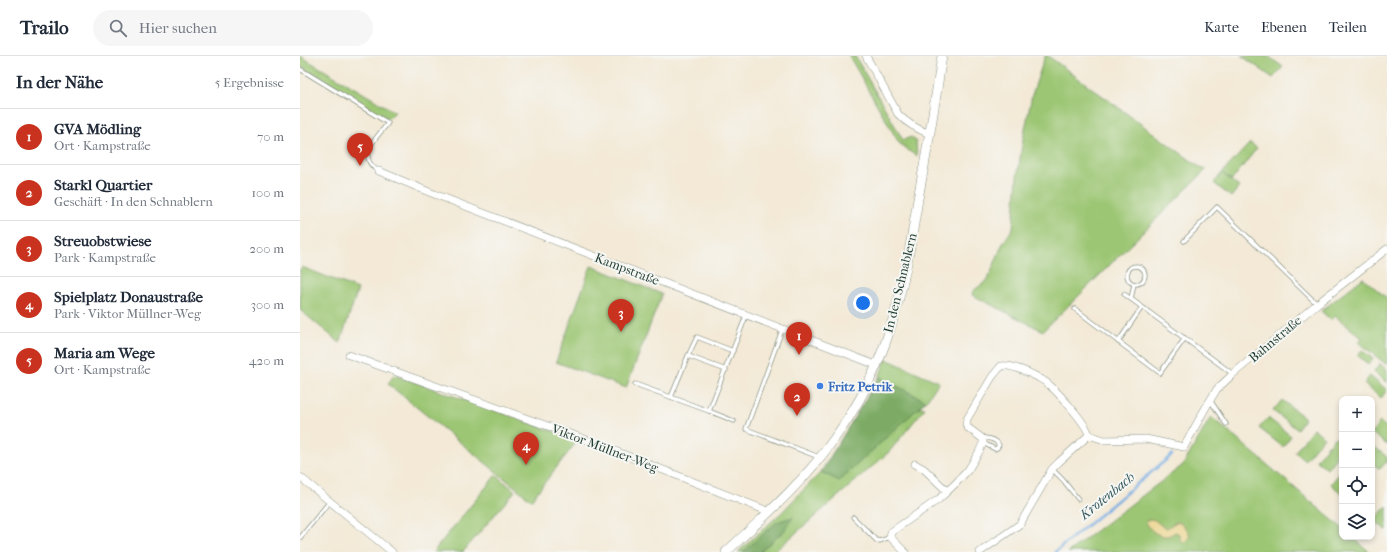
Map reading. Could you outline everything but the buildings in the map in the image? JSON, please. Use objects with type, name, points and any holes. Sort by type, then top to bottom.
[{"type":"street","points":[[866,56],[898,114],[904,121],[914,128],[930,134]]},
{"type":"street","name":"In den Schnablern","points":[[726,552],[770,512],[820,458],[850,415],[864,391],[876,365],[890,330],[906,270],[942,56]]},
{"type":"street","name":"Kampstraße","points":[[378,171],[746,316],[876,365]]},
{"type":"street","name":"Bahnstraße","points":[[1089,435],[1104,440],[1146,438],[1184,447],[1217,389],[1233,374],[1257,357],[1314,308],[1387,249]]},
{"type":"street","name":"Viktor Müllner-Weg","points":[[349,355],[586,440],[770,512]]},
{"type":"street","points":[[904,552],[890,537],[892,530],[939,499],[968,470],[982,441],[967,427],[967,419],[996,371],[1001,366],[1005,365],[1034,375],[1045,381],[1083,423],[1089,435],[1052,469],[1020,524],[980,552]]},
{"type":"street","points":[[915,464],[924,469],[947,491]]},
{"type":"street","points":[[300,476],[392,552]]},
{"type":"lane","points":[[300,70],[388,123],[368,151],[367,158],[378,171]]},
{"type":"lane","points":[[1184,241],[1217,208],[1314,308]]},
{"type":"lane","points":[[1137,265],[1144,271],[1145,277],[1141,283],[1134,284],[1128,281],[1126,272],[1131,266],[1137,265]]},
{"type":"lane","points":[[1131,299],[1134,284]]},
{"type":"lane","points":[[1124,294],[1233,374]]},
{"type":"lane","points":[[1118,342],[1142,307]]},
{"type":"lane","points":[[1075,309],[1160,373],[1185,338]]},
{"type":"lane","points":[[709,411],[746,316]]},
{"type":"lane","points":[[782,330],[746,429],[820,458]]},
{"type":"lane","points":[[671,397],[697,337],[733,351]]},
{"type":"lane","points":[[688,356],[726,370]]},
{"type":"lane","points":[[635,384],[734,421]]},
{"type":"lane","points":[[1210,400],[1226,424]]},
{"type":"lane","points":[[1052,469],[1078,499]]},
{"type":"lane","points":[[300,538],[330,501]]},
{"type":"lane","points":[[853,517],[876,540],[880,541],[890,537]]},
{"type":"green space","points":[[300,56],[395,112],[388,119],[300,66]]},
{"type":"green space","points":[[849,56],[855,56],[903,140],[911,137],[916,141],[917,157],[899,143]]},
{"type":"green space","points":[[1045,56],[1048,56],[1201,168],[1206,170],[1043,331],[972,295],[973,291],[988,280],[1002,245],[1013,228],[1017,178],[1023,139],[1032,95]]},
{"type":"green space","points":[[1242,56],[1268,56],[1283,67],[1273,78]]},
{"type":"green space","points":[[1250,143],[1257,148],[1232,180],[1222,173]]},
{"type":"green space","points":[[1222,173],[1239,187],[1231,197],[1214,183]]},
{"type":"green space","points":[[591,266],[662,294],[626,388],[556,362]]},
{"type":"green space","points":[[302,267],[358,289],[340,343],[300,310],[300,269]]},
{"type":"green space","points":[[1363,278],[1387,298],[1387,365],[1359,343],[1362,338],[1335,316],[1331,320],[1321,311]]},
{"type":"green space","points":[[1362,350],[1373,359],[1368,364],[1357,355]]},
{"type":"green space","points":[[886,359],[939,382],[926,401],[879,377]]},
{"type":"green space","points":[[1380,364],[1387,370],[1387,383],[1374,372]]},
{"type":"green space","points":[[394,375],[578,440],[531,500],[388,384]]},
{"type":"green space","points":[[1370,376],[1387,390],[1381,398],[1364,384]]},
{"type":"green space","points":[[879,377],[926,401],[839,481],[821,472]]},
{"type":"green space","points":[[1282,400],[1305,418],[1297,429],[1273,411]]},
{"type":"green space","points":[[896,402],[925,408],[889,452],[774,552],[738,552],[781,513],[821,472]]},
{"type":"green space","points":[[1211,417],[1339,525],[1339,540],[1356,540],[1370,552],[1068,552],[1183,465]]},
{"type":"green space","points":[[1268,418],[1291,436],[1283,447],[1259,428]]},
{"type":"green space","points":[[1380,422],[1387,428],[1387,445],[1375,435],[1375,429]]},
{"type":"green space","points":[[1313,428],[1324,437],[1305,460],[1295,452]]},
{"type":"green space","points":[[1335,437],[1339,440],[1339,454],[1327,469],[1316,460]]},
{"type":"green space","points":[[1375,447],[1387,457],[1387,461],[1380,469],[1375,465]]},
{"type":"green space","points":[[1339,474],[1339,491],[1331,484]]},
{"type":"green space","points":[[496,475],[515,491],[463,552],[433,552]]},
{"type":"green space","points":[[1387,506],[1387,531],[1375,521],[1375,519]]},
{"type":"green space","points":[[793,517],[784,531],[760,552],[743,552],[777,522]]},
{"type":"sand","points":[[1149,519],[1155,520],[1164,528],[1167,528],[1176,522],[1181,523],[1188,531],[1190,536],[1185,542],[1182,542],[1179,534],[1176,532],[1168,536],[1160,535],[1149,527],[1146,521]]},
{"type":"waterway","name":"Krotenbach","points":[[1055,552],[1172,455]]},
{"type":"place","name":"Maria am Wege","points":[[360,166]]},
{"type":"place","name":"Streuobstwiese","points":[[621,332]]},
{"type":"place","name":"GVA Mödling","points":[[799,355]]},
{"type":"place","name":"Fritz Petrik","points":[[820,386]]},
{"type":"place","name":"Starkl Quartier","points":[[797,416]]},
{"type":"place","name":"Spielplatz Donaustraße","points":[[526,465]]}]
